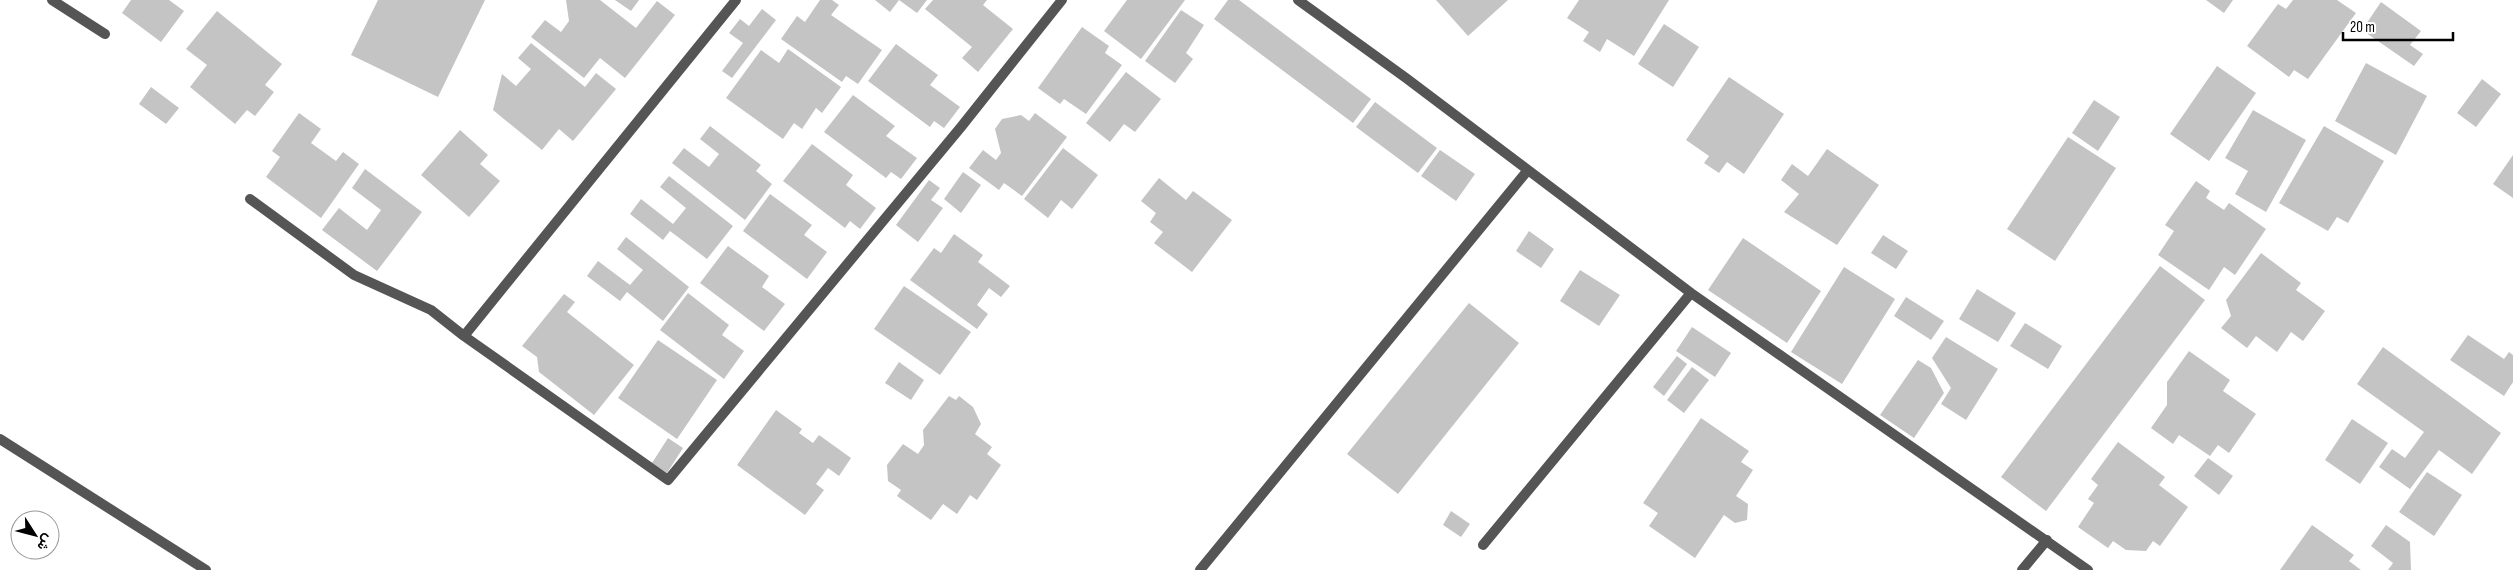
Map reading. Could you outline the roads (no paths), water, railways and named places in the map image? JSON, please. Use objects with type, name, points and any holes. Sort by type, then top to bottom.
[{"type":"street","points":[[52,0],[106,34]]},
{"type":"street","points":[[464,336],[736,0]]},
{"type":"street","points":[[250,200],[354,275],[432,310],[464,336],[668,480],[961,127],[1062,0]]},
{"type":"street","points":[[1298,0],[1691,293],[2088,570]]},
{"type":"street","points":[[1200,570],[1528,170]]},
{"type":"street","points":[[1483,545],[1691,293]]},
{"type":"street","points":[[0,439],[206,570]]},
{"type":"street","points":[[2022,570],[2047,540]]}]
